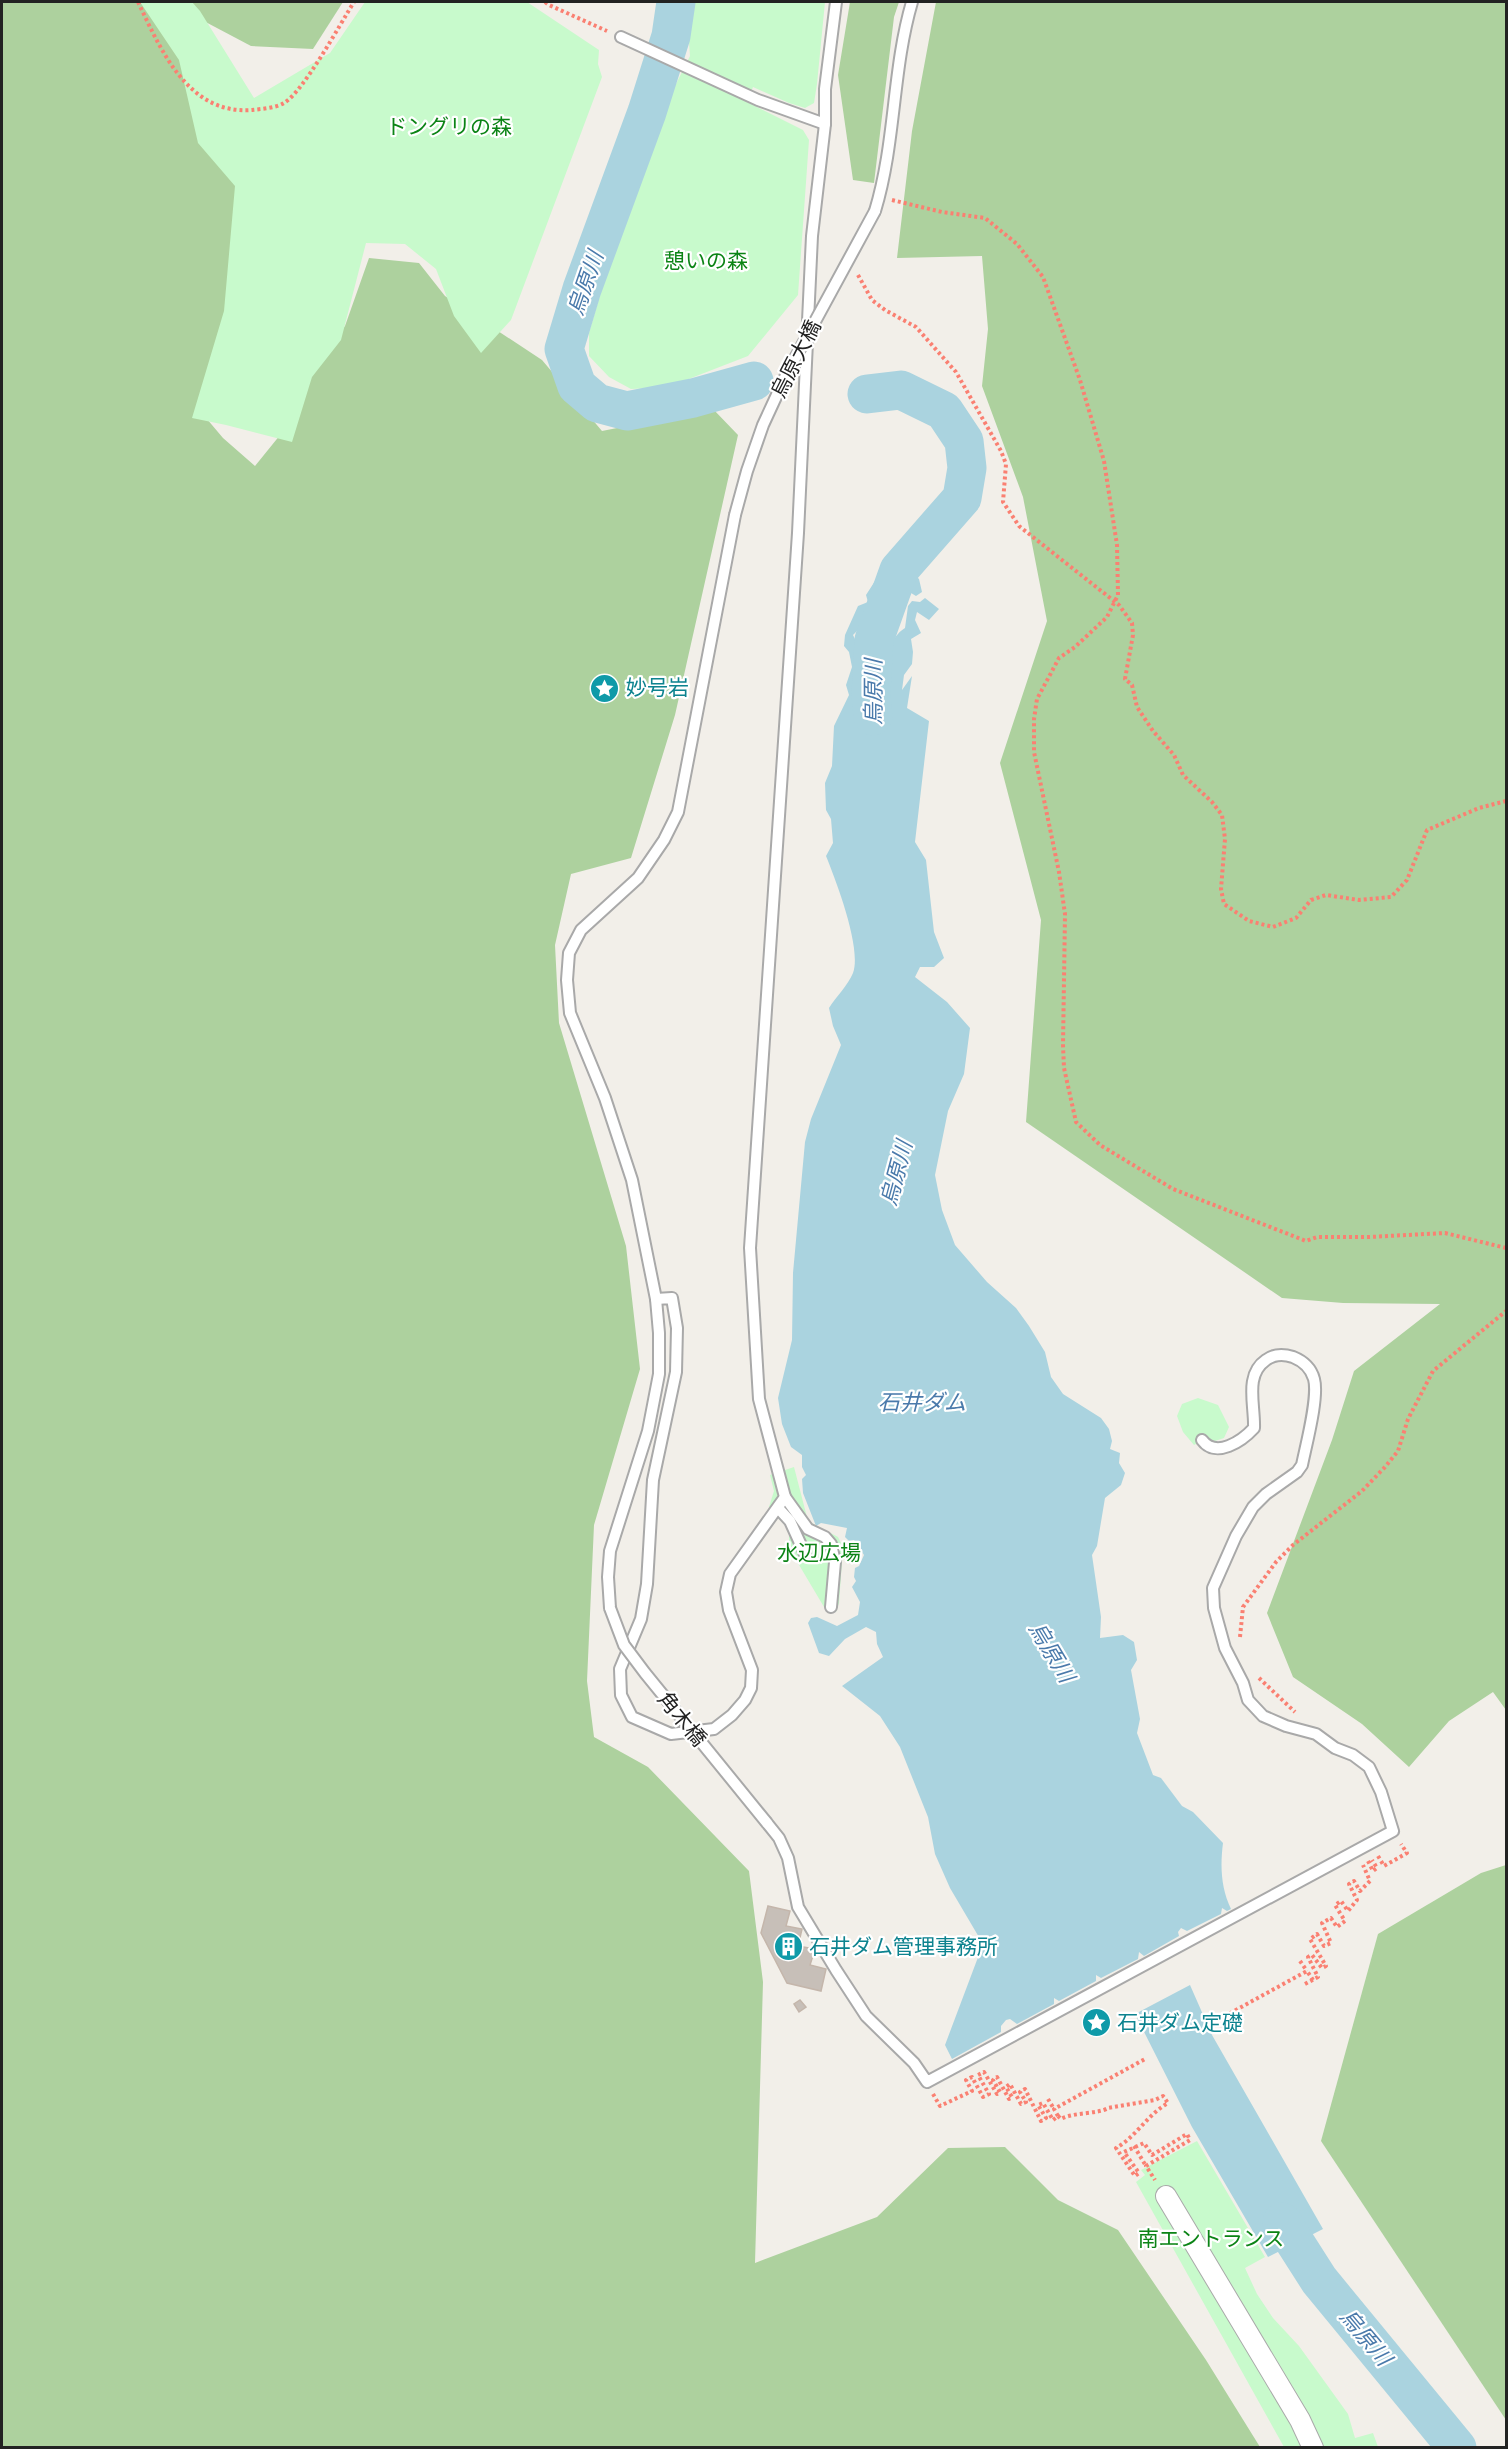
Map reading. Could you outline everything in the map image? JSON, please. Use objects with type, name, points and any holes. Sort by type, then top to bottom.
[{"type":"street","points":[[1166,2196],[1300,2420],[1313,2448]]},
{"type":"lane","points":[[831,1607],[835,1562],[831,1544],[825,1537],[808,1529],[785,1497],[759,1400],[750,1248],[798,533],[812,236],[825,124],[825,89],[836,2]]},
{"type":"lane","name":"烏原大橋","points":[[656,1299],[632,1180],[605,1098],[570,1013],[567,980],[569,953],[581,930],[638,878],[664,840],[678,812],[735,515],[747,471],[763,425],[787,374],[875,211],[880,197],[912,2]]},
{"type":"lane","points":[[621,37],[758,100],[825,124]]},
{"type":"lane","points":[[656,1299],[672,1298],[677,1328],[676,1372],[653,1480],[647,1584],[641,1619],[620,1669],[621,1695],[632,1717],[671,1734],[714,1729],[732,1715],[745,1700],[751,1688],[752,1670],[729,1610],[726,1592],[730,1574],[785,1497]]},
{"type":"lane","name":"角木橋","points":[[656,1299],[659,1374],[648,1431],[610,1551],[608,1576],[610,1608],[616,1628],[631,1654],[778,1838],[788,1858],[798,1906],[836,1970],[866,2016],[914,2063],[927,2082],[1393,1831],[1381,1792],[1369,1767],[1353,1755],[1335,1748],[1316,1734]]},
{"type":"lane","points":[[1202,1440],[1205,1444],[1219,1448],[1233,1445],[1244,1439],[1254,1428],[1252,1382],[1255,1372],[1270,1357],[1286,1355],[1300,1360],[1308,1367],[1316,1386],[1302,1465],[1298,1472],[1266,1494],[1253,1507],[1236,1536],[1213,1588],[1212,1596],[1225,1648],[1244,1683],[1248,1700],[1263,1716],[1286,1726],[1316,1734]]},
{"type":"lane","points":[[778,1508],[790,1521],[805,1554]]},
{"type":"path","points":[[138,2],[159,47],[175,73],[208,100],[236,111],[262,109],[284,103],[305,81],[354,2]]},
{"type":"path","points":[[546,2],[621,37]]},
{"type":"path","points":[[880,197],[942,212],[985,218],[1017,243],[1043,278],[1080,380],[1104,461],[1117,545],[1118,596],[1107,617],[1075,647],[1059,658],[1037,699],[1034,719],[1034,752],[1059,872],[1065,914],[1064,1068],[1076,1122],[1100,1145],[1173,1189],[1306,1241],[1317,1237],[1445,1233],[1506,1248]]},
{"type":"path","points":[[856,272],[872,300],[916,327],[956,372],[1001,450],[1006,464],[1004,502],[1019,526],[1114,602],[1132,623],[1133,635],[1125,679],[1132,685],[1137,707],[1153,731],[1174,755],[1184,775],[1222,815],[1225,839],[1221,889],[1224,904],[1249,921],[1273,927],[1296,918],[1311,900],[1326,895],[1359,900],[1391,897],[1407,880],[1427,830],[1479,808],[1506,801]]},
{"type":"path","points":[[1242,1645],[1240,1636],[1243,1607],[1276,1562],[1293,1545],[1362,1491],[1385,1467],[1398,1450],[1408,1419],[1433,1371],[1506,1311]]},
{"type":"path","points":[[1252,1670],[1311,1726],[1316,1734]]},
{"type":"path","points":[[1378,1857],[1384,1866],[1404,1855]]},
{"type":"path","points":[[1305,1984],[1318,1977],[1308,1957],[1312,1955],[1322,1968],[1326,1966],[1310,1939],[1317,1934],[1324,1946],[1331,1943],[1322,1923],[1331,1918],[1337,1927],[1345,1921],[1335,1905],[1341,1901],[1347,1911],[1352,1906],[1357,1900],[1349,1884],[1354,1881],[1360,1890],[1370,1881],[1362,1865],[1368,1861],[1373,1871],[1377,1868],[1372,1861]]},
{"type":"path","points":[[1300,1961],[1312,1980]]},
{"type":"path","points":[[1214,2022],[1307,1971]]},
{"type":"path","points":[[1054,2109],[1146,2059]]},
{"type":"path","points":[[950,2100],[972,2091],[966,2080],[972,2077],[983,2097],[989,2094],[978,2075],[984,2072],[997,2094],[1000,2092],[993,2080],[997,2078],[1009,2099],[1012,2097],[1006,2086],[1010,2084],[1021,2104],[1026,2102],[1020,2092],[1025,2090],[1041,2121],[1046,2118],[1038,2105],[1043,2103],[1053,2120],[1058,2116]]},
{"type":"path","points":[[1048,2099],[1061,2120],[1083,2112],[1103,2111],[1107,2108],[1155,2100],[1163,2096],[1168,2103],[1139,2126],[1127,2142],[1116,2148],[1135,2176],[1139,2173],[1124,2152],[1144,2143],[1152,2155],[1187,2134],[1190,2140],[1146,2166]]},
{"type":"path","points":[[1134,2146],[1166,2196]]},
{"type":"green space","points":[[2,2],[145,2],[184,61],[241,186],[230,313],[201,412],[223,438],[255,466],[289,424],[304,372],[345,326],[369,258],[419,263],[445,296],[542,360],[602,431],[713,409],[738,435],[675,715],[631,858],[571,874],[555,945],[559,1023],[626,1246],[640,1369],[594,1525],[587,1681],[594,1737],[648,1767],[749,1871],[763,1982],[755,2263],[877,2217],[948,2148],[1005,2147],[1058,2200],[1118,2230],[1206,2360],[1260,2447],[2,2448]]},
{"type":"green space","name":"ドングリの森","points":[[140,2],[192,2],[200,11],[254,98],[330,53],[365,2],[527,2],[599,50],[598,64],[602,77],[511,320],[481,353],[454,316],[436,269],[405,244],[366,243],[341,340],[312,377],[292,442],[192,418],[224,311],[235,186],[198,143],[179,60]]},
{"type":"green space","points":[[184,2],[343,2],[313,49],[251,46],[198,18]]},
{"type":"green space","name":"憩いの森","points":[[692,2],[825,2],[814,103],[805,108],[753,87],[747,102],[803,130],[809,140],[798,295],[748,356],[668,387],[631,389],[609,377],[589,356],[589,333],[628,199],[652,145],[669,98],[690,56],[688,28]]},
{"type":"green space","points":[[850,2],[899,2],[894,17],[874,183],[853,180],[838,75]]},
{"type":"green space","points":[[936,2],[1506,2],[1506,1710],[1493,1692],[1449,1721],[1409,1767],[1362,1724],[1293,1677],[1267,1613],[1332,1440],[1354,1371],[1440,1304],[1343,1303],[1282,1298],[1026,1122],[1041,920],[1000,763],[1047,621],[1023,497],[982,386],[988,329],[982,256],[897,258],[912,131]]},
{"type":"green space","points":[[1198,1398],[1218,1405],[1229,1427],[1224,1438],[1215,1441],[1206,1438],[1194,1445],[1183,1432],[1177,1416],[1182,1404]]},
{"type":"green space","name":"水辺広場","points":[[794,1467],[808,1521],[838,1537],[843,1547],[839,1603],[836,1612],[824,1607],[789,1548],[789,1530],[769,1507],[774,1491],[770,1475]]},
{"type":"green space","points":[[1506,1865],[1506,2420],[1321,2141],[1378,1934],[1481,1873]]},
{"type":"green space","name":"南エントランス","points":[[1197,2141],[1265,2257],[1245,2268],[1257,2294],[1273,2318],[1299,2346],[1348,2414],[1355,2438],[1373,2433],[1378,2447],[1284,2447],[1136,2182],[1145,2175],[1141,2170]]},
{"type":"water","name":"石井ダム","points":[[892,569],[901,581],[906,574],[912,572],[919,579],[922,592],[916,596],[906,590],[903,591],[905,602],[899,606],[894,602],[889,587],[886,595],[872,603],[871,617],[853,635],[855,639],[888,609],[887,645],[864,653],[879,670],[892,642],[905,628],[908,606],[912,601],[920,602],[925,598],[939,609],[929,620],[917,612],[915,620],[921,633],[911,639],[912,664],[904,675],[902,690],[912,676],[907,708],[929,721],[915,842],[926,860],[934,932],[944,958],[934,967],[920,967],[915,977],[947,1002],[970,1028],[964,1074],[948,1111],[935,1175],[942,1210],[955,1245],[987,1282],[1016,1308],[1029,1326],[1045,1352],[1051,1377],[1063,1394],[1101,1418],[1109,1429],[1112,1441],[1110,1449],[1120,1453],[1119,1463],[1125,1473],[1121,1485],[1105,1498],[1097,1546],[1092,1555],[1101,1617],[1100,1638],[1123,1635],[1134,1642],[1137,1660],[1131,1670],[1140,1719],[1137,1733],[1153,1775],[1161,1778],[1182,1806],[1193,1812],[1223,1843],[1222,1877],[1231,1909],[1227,1911],[1222,1908],[1221,1914],[1187,1931],[1181,1928],[1178,1932],[1179,1936],[1144,1956],[1139,1952],[1138,1959],[1101,1978],[1096,1975],[1096,1981],[1059,2001],[1054,1998],[1054,2004],[1017,2024],[1010,2019],[1006,2020],[1001,2026],[1001,2032],[952,2059],[945,2045],[983,1944],[950,1888],[935,1854],[928,1817],[900,1747],[880,1716],[842,1686],[883,1657],[877,1644],[876,1632],[866,1627],[845,1639],[829,1656],[819,1653],[808,1623],[811,1618],[817,1617],[837,1626],[858,1615],[860,1602],[852,1587],[856,1581],[855,1568],[859,1566],[864,1555],[854,1540],[849,1541],[845,1537],[847,1528],[821,1523],[816,1526],[803,1493],[802,1479],[806,1475],[802,1467],[802,1455],[791,1447],[782,1424],[778,1398],[792,1340],[793,1273],[805,1142],[811,1119],[841,1045],[829,1008],[851,977],[855,962],[847,914],[826,856],[833,843],[831,819],[826,810],[825,783],[832,766],[834,726],[849,695],[846,685],[852,667],[849,652],[844,646],[845,635],[858,606],[868,602],[866,595],[875,581],[883,579],[882,574],[886,572],[887,576],[892,574]]},
{"type":"water","points":[[1190,1985],[1212,2035],[1323,2229],[1268,2257],[1192,2127],[1135,2014]]},
{"type":"building","name":"石井ダム管理事務所","points":[[768,1906],[790,1911],[786,1926],[802,1929],[798,1946],[815,1949],[810,1965],[826,1969],[821,1991],[787,1983],[761,1933]]},
{"type":"building","points":[[800,2000],[806,2007],[799,2012],[794,2004]]},
{"type":"waterway","name":"烏原川","points":[[676,2],[671,36],[647,112],[582,289],[564,349],[577,386],[597,403],[627,411],[693,398],[754,381]]},
{"type":"waterway","name":"烏原川","points":[[867,394],[901,390],[944,411],[964,441],[967,468],[962,498],[899,570],[874,640],[871,694],[873,716]]},
{"type":"waterway","name":"烏原川","points":[[1282,2222],[1319,2280],[1457,2448]]},
{"type":"place","name":"妙号岩","points":[[605,688]]},
{"type":"place","name":"石井ダム管理事務所","points":[[788,1947]]},
{"type":"place","name":"石井ダム定礎","points":[[1096,2023]]}]
